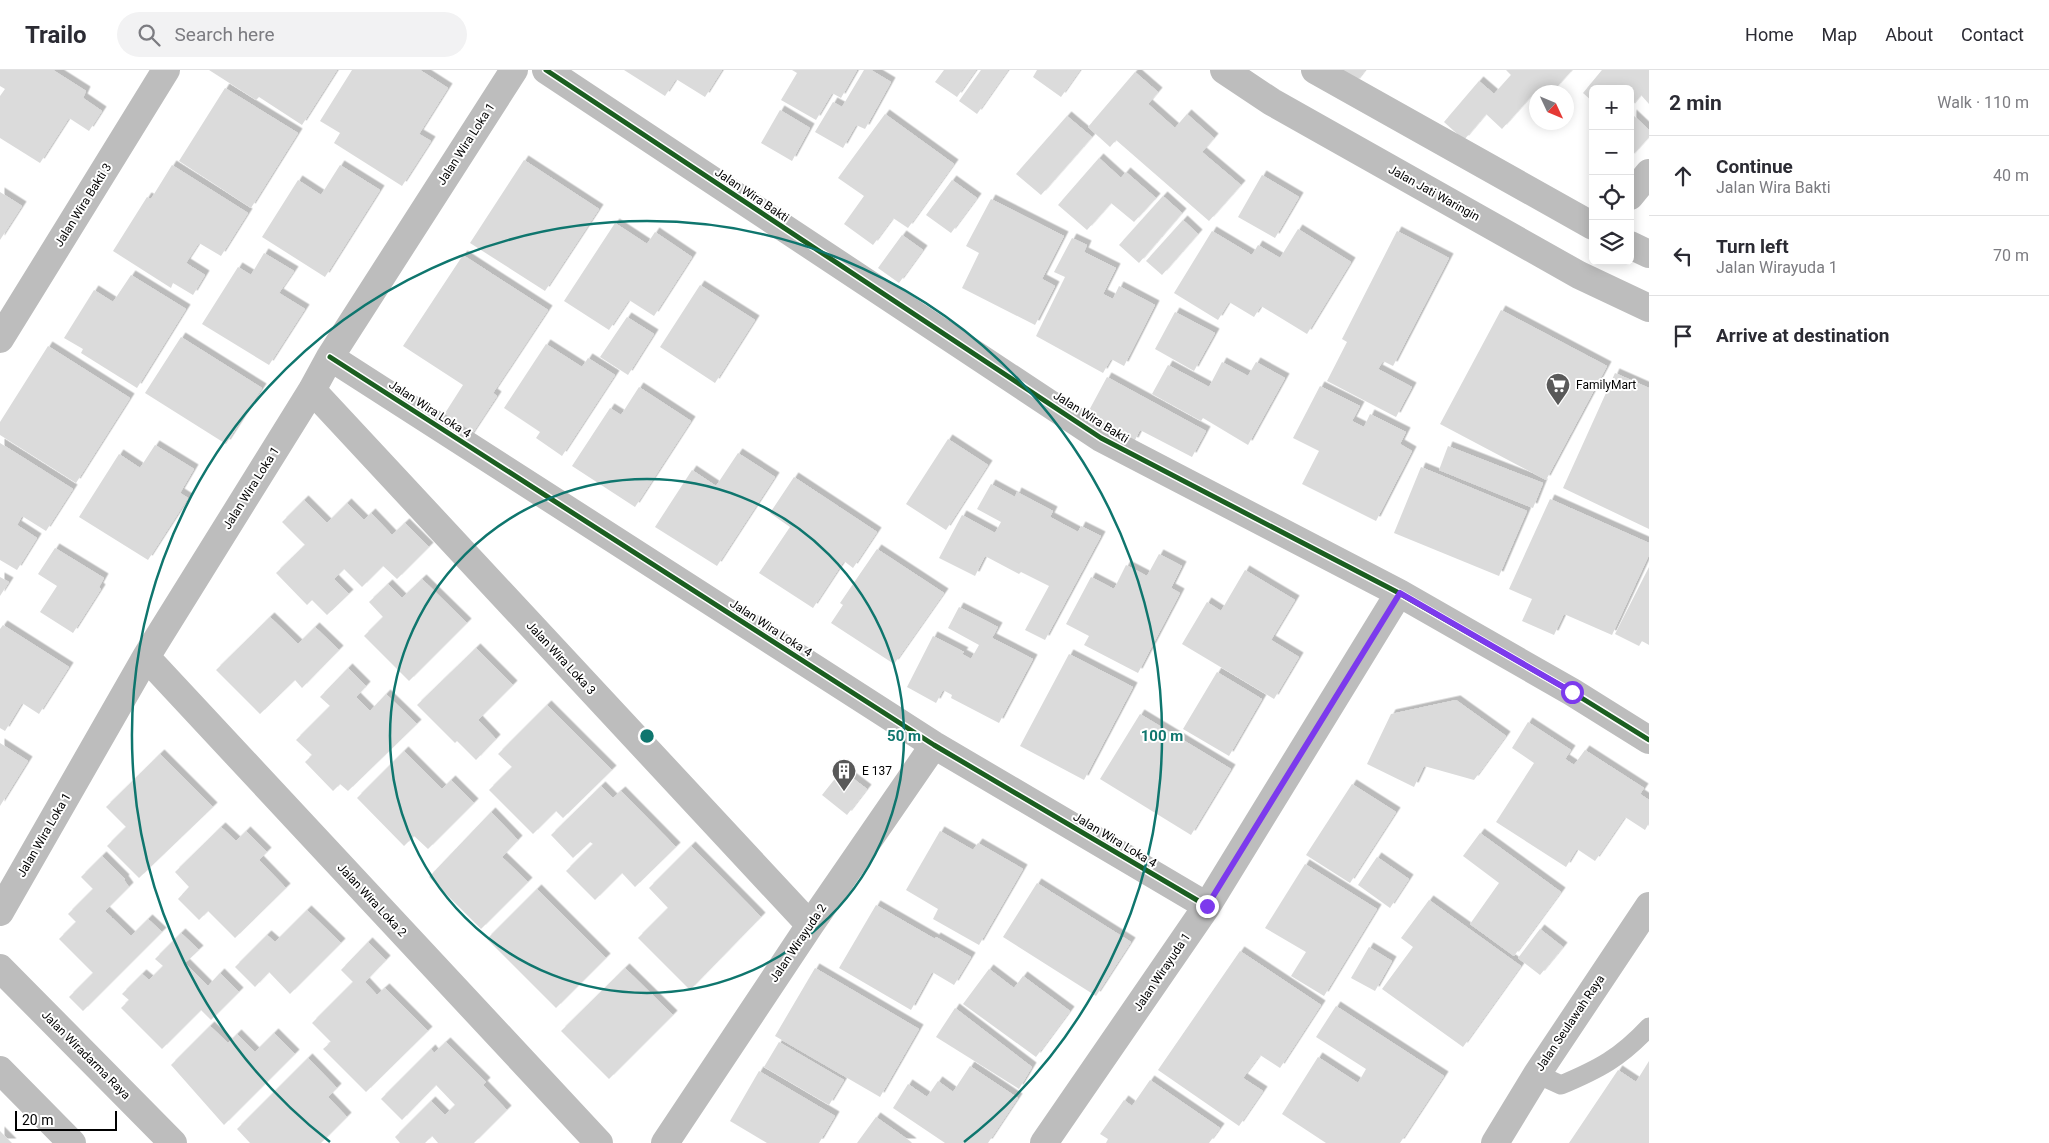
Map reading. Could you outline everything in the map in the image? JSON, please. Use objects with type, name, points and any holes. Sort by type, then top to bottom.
[{"type":"street","name":"Jalan Wira Bakti 3","points":[[0,339],[166,70]]},
{"type":"street","name":"Jalan Wira Loka 1","points":[[0,912],[146,657],[312,390],[330,357],[514,70]]},
{"type":"street","name":"Jalan Wira Bakti","points":[[546,70],[1101,438],[1400,593],[1572,692],[1649,740]]},
{"type":"street","name":"Jalan Jati Waringin","points":[[1224,70],[1272,102],[1579,275],[1649,308]]},
{"type":"street","points":[[1315,70],[1589,224]]},
{"type":"street","points":[[1634,191],[1649,173]]},
{"type":"street","points":[[1634,247],[1649,254]]},
{"type":"street","name":"Jalan Wira Loka 4","points":[[330,357],[934,745],[1207,906]]},
{"type":"street","name":"Jalan Wira Loka 3","points":[[312,390],[810,925]]},
{"type":"street","name":"Jalan Wirayuda 1","points":[[1044,1143],[1207,906],[1400,593]]},
{"type":"street","name":"Jalan Wira Loka 2","points":[[146,657],[599,1143]]},
{"type":"street","name":"Jalan Wirayuda 2","points":[[665,1143],[810,925],[934,745]]},
{"type":"street","name":"Jalan Seulawah Raya","points":[[1495,1143],[1536,1074],[1649,906]]},
{"type":"street","name":"Jalan Wiradarma Raya","points":[[0,968],[173,1143]]},
{"type":"street","points":[[0,1070],[72,1143]]},
{"type":"lane","points":[[1536,1074],[1561,1085],[1603,1067],[1636,1041],[1649,1027]]},
{"type":"building","points":[[0,70],[53,70],[86,91],[83,98],[102,111],[89,131],[69,118],[40,163],[0,138],[0,96],[5,89],[0,86]]},
{"type":"building","points":[[209,70],[337,70],[302,125],[259,97],[256,100]]},
{"type":"building","points":[[352,70],[420,70],[448,88],[419,134],[431,141],[402,186],[334,143],[340,133],[320,121]]},
{"type":"building","points":[[624,70],[722,70],[705,97],[676,79],[665,96]]},
{"type":"building","points":[[792,70],[857,70],[841,98],[832,93],[816,120],[781,100],[797,73]]},
{"type":"building","points":[[864,70],[871,70],[891,82],[865,129],[856,125],[843,148],[815,132],[833,102],[842,107]]},
{"type":"building","points":[[944,70],[976,70],[957,97],[935,82]]},
{"type":"building","points":[[981,70],[1008,70],[977,114],[959,101]]},
{"type":"building","points":[[1037,70],[1080,70],[1061,97],[1033,77]]},
{"type":"building","points":[[1338,70],[1365,70],[1355,83]]},
{"type":"building","points":[[1506,70],[1572,70],[1558,85],[1529,85],[1529,99],[1502,129],[1486,114],[1464,140],[1444,122],[1479,81],[1494,94],[1511,75]]},
{"type":"building","points":[[1602,70],[1649,70],[1649,104],[1641,95],[1634,103],[1634,85],[1590,85]]},
{"type":"building","points":[[1135,72],[1158,92],[1148,104],[1175,128],[1187,114],[1214,138],[1202,152],[1241,185],[1209,221],[1116,140],[1110,147],[1088,127]]},
{"type":"building","points":[[1589,86],[1589,98],[1583,93]]},
{"type":"building","points":[[225,88],[298,133],[251,208],[179,161]]},
{"type":"building","points":[[780,110],[810,128],[792,161],[761,143]]},
{"type":"building","points":[[885,114],[954,164],[908,228],[893,218],[873,245],[844,224],[864,196],[838,178]]},
{"type":"building","points":[[1067,116],[1092,137],[1041,195],[1016,174]]},
{"type":"building","points":[[1634,116],[1649,130],[1649,137],[1634,154]]},
{"type":"building","points":[[1099,158],[1121,178],[1126,172],[1156,198],[1134,222],[1111,203],[1087,230],[1058,205]]},
{"type":"building","points":[[524,160],[599,209],[545,291],[470,243]]},
{"type":"building","points":[[172,165],[248,213],[221,256],[199,243],[186,263],[205,275],[193,295],[173,283],[171,288],[113,251],[147,197],[151,199]]},
{"type":"building","points":[[340,165],[380,190],[325,277],[262,237],[298,180],[321,195]]},
{"type":"building","points":[[1262,175],[1299,197],[1275,238],[1238,217]]},
{"type":"building","points":[[952,180],[977,198],[951,233],[926,215]]},
{"type":"building","points":[[0,192],[22,206],[0,240]]},
{"type":"building","points":[[1163,196],[1182,213],[1139,263],[1119,245]]},
{"type":"building","points":[[991,199],[1064,236],[1042,279],[1055,286],[1035,325],[962,288],[979,253],[966,246]]},
{"type":"building","points":[[1183,220],[1198,234],[1162,275],[1146,261]]},
{"type":"building","points":[[615,223],[647,244],[655,232],[692,257],[654,316],[629,300],[609,330],[564,301]]},
{"type":"building","points":[[1298,229],[1351,262],[1307,334],[1261,306],[1254,317],[1229,302],[1218,320],[1174,293],[1212,231],[1252,255],[1258,245],[1280,258]]},
{"type":"building","points":[[1397,231],[1449,258],[1393,366],[1383,361],[1378,369],[1412,387],[1396,417],[1327,381],[1347,342],[1342,339]]},
{"type":"building","points":[[902,235],[923,250],[899,283],[878,268]]},
{"type":"building","points":[[1072,238],[1087,245],[1084,252],[1116,268],[1103,294],[1113,299],[1119,286],[1155,305],[1124,366],[1111,359],[1103,373],[1036,336],[1065,277],[1054,272]]},
{"type":"building","points":[[264,253],[294,271],[279,293],[305,309],[269,365],[202,324],[238,267],[251,275]]},
{"type":"building","points":[[463,255],[548,310],[493,393],[497,396],[468,440],[440,421],[463,385],[403,346]]},
{"type":"building","points":[[131,275],[186,309],[137,388],[81,353],[83,349],[64,338],[94,290],[113,302]]},
{"type":"building","points":[[700,285],[755,320],[715,383],[660,347]]},
{"type":"building","points":[[1501,310],[1607,366],[1546,480],[1440,424]]},
{"type":"building","points":[[1175,312],[1215,333],[1194,371],[1155,349]]},
{"type":"building","points":[[627,317],[654,334],[628,375],[600,357]]},
{"type":"building","points":[[181,337],[262,388],[226,444],[145,393]]},
{"type":"building","points":[[546,344],[582,367],[588,358],[615,375],[562,456],[536,438],[540,432],[504,408]]},
{"type":"building","points":[[48,346],[130,398],[76,483],[0,435],[0,422]]},
{"type":"building","points":[[1222,362],[1248,376],[1256,362],[1285,378],[1248,445],[1203,418],[1201,421],[1152,394],[1168,365],[1209,387]]},
{"type":"building","points":[[1615,373],[1649,388],[1649,529],[1563,488]]},
{"type":"building","points":[[1107,377],[1206,431],[1192,457],[1140,430],[1134,442],[1086,416]]},
{"type":"building","points":[[1320,386],[1360,406],[1352,421],[1364,427],[1370,414],[1406,432],[1400,444],[1412,451],[1376,521],[1302,484],[1319,451],[1293,438]]},
{"type":"building","points":[[639,387],[691,421],[635,507],[572,466],[610,408],[621,415]]},
{"type":"building","points":[[948,439],[988,465],[946,530],[906,504]]},
{"type":"building","points":[[0,443],[73,489],[46,531],[22,516],[17,525],[37,538],[17,570],[0,560]]},
{"type":"building","points":[[155,445],[194,469],[180,493],[188,498],[148,560],[79,517],[119,454],[140,468]]},
{"type":"building","points":[[1448,446],[1543,483],[1533,508],[1439,470]]},
{"type":"building","points":[[738,453],[775,477],[717,566],[655,527],[692,470],[716,486]]},
{"type":"building","points":[[1421,467],[1527,511],[1499,576],[1394,533]]},
{"type":"building","points":[[794,477],[877,532],[853,568],[844,561],[813,608],[759,573],[790,527],[770,513]]},
{"type":"building","points":[[991,484],[1015,497],[1017,492],[1053,511],[1050,517],[1078,532],[1081,526],[1101,536],[1045,640],[1025,630],[1049,586],[1021,572],[1019,574],[985,556],[975,576],[939,558],[962,515],[995,533],[1001,522],[977,509]]},
{"type":"building","points":[[1550,499],[1649,543],[1649,555],[1612,635],[1564,614],[1554,635],[1522,621],[1532,599],[1509,589]]},
{"type":"building","points":[[304,500],[327,523],[347,503],[364,520],[371,513],[392,535],[405,523],[429,547],[397,579],[383,566],[362,587],[344,569],[334,579],[349,594],[327,615],[312,600],[307,605],[276,573],[305,545],[282,522]]},
{"type":"building","points":[[55,548],[104,578],[99,587],[101,589],[73,633],[40,612],[57,586],[38,574]]},
{"type":"building","points":[[877,549],[944,593],[894,664],[831,623],[843,605],[840,603]]},
{"type":"building","points":[[1159,554],[1182,566],[1171,588],[1180,593],[1138,673],[1084,645],[1089,636],[1066,624],[1091,577],[1114,589],[1126,565],[1147,576]]},
{"type":"building","points":[[1649,567],[1649,645],[1642,641],[1639,646],[1615,634]]},
{"type":"building","points":[[1245,570],[1295,600],[1271,640],[1299,657],[1274,699],[1182,644],[1207,602],[1221,611]]},
{"type":"building","points":[[0,577],[9,582],[0,596]]},
{"type":"building","points":[[422,579],[467,623],[409,681],[364,636],[383,617],[369,602],[388,584],[402,598]]},
{"type":"building","points":[[959,607],[998,627],[992,638],[1033,659],[999,723],[951,698],[952,695],[943,690],[936,703],[907,687],[933,636],[964,652],[962,654],[971,659],[979,645],[948,628]]},
{"type":"building","points":[[270,617],[298,644],[315,627],[339,650],[302,688],[295,680],[260,714],[216,670]]},
{"type":"building","points":[[3,625],[69,667],[39,714],[22,703],[5,731],[0,728],[0,629]]},
{"type":"building","points":[[476,648],[513,685],[478,720],[496,739],[476,760],[457,741],[455,743],[417,705]]},
{"type":"building","points":[[1069,654],[1133,687],[1084,780],[1020,746]]},
{"type":"building","points":[[348,668],[366,686],[356,697],[370,711],[386,694],[417,724],[348,791],[340,784],[333,791],[305,762],[312,755],[296,740],[330,706],[320,697]]},
{"type":"building","points":[[1217,672],[1262,699],[1229,756],[1183,729]]},
{"type":"building","points":[[1456,700],[1506,736],[1474,780],[1424,766],[1414,787],[1367,764],[1391,714]]},
{"type":"building","points":[[547,705],[612,770],[563,818],[556,811],[533,834],[489,790],[512,767],[498,754]]},
{"type":"building","points":[[1140,714],[1231,769],[1191,835],[1100,779]]},
{"type":"building","points":[[1528,722],[1571,750],[1565,759],[1574,765],[1585,750],[1644,788],[1640,794],[1649,800],[1649,823],[1645,830],[1625,817],[1595,861],[1577,849],[1566,867],[1496,822],[1534,763],[1512,748]]},
{"type":"building","points":[[0,743],[28,761],[0,806]]},
{"type":"building","points":[[404,751],[442,789],[451,780],[474,803],[428,849],[414,836],[404,846],[357,798]]},
{"type":"building","points":[[160,754],[213,807],[139,878],[107,846],[126,827],[106,807]]},
{"type":"building","name":"E 137","points":[[842,770],[867,789],[847,815],[822,795]]},
{"type":"building","points":[[1352,784],[1396,812],[1350,883],[1306,855]]},
{"type":"building","points":[[601,786],[613,798],[621,791],[676,847],[635,887],[622,873],[595,900],[566,871],[593,844],[590,842],[573,858],[551,835]]},
{"type":"building","points":[[491,812],[518,840],[502,857],[528,882],[481,929],[429,877]]},
{"type":"building","points":[[221,827],[236,841],[246,831],[267,852],[259,860],[286,888],[235,938],[208,911],[199,920],[178,899],[189,887],[175,872]]},
{"type":"building","points":[[940,831],[973,850],[978,843],[1023,869],[979,945],[933,919],[938,909],[906,890]]},
{"type":"building","points":[[1480,833],[1561,892],[1514,956],[1470,924],[1499,883],[1463,856]]},
{"type":"building","points":[[691,846],[761,917],[690,990],[638,938],[668,908],[649,888]]},
{"type":"building","points":[[102,856],[125,879],[129,887],[105,911],[131,936],[148,919],[162,932],[83,1011],[69,997],[93,973],[59,939],[76,922],[68,914],[93,889],[81,877]]},
{"type":"building","points":[[1377,857],[1409,879],[1390,908],[1358,885]]},
{"type":"building","points":[[1305,864],[1377,909],[1324,996],[1291,976],[1306,952],[1265,928]]},
{"type":"building","points":[[1037,883],[1131,942],[1096,996],[1003,937]]},
{"type":"building","points":[[537,889],[606,958],[556,1008],[487,939]]},
{"type":"building","points":[[1429,900],[1521,966],[1463,1047],[1382,989],[1413,947],[1401,938]]},
{"type":"building","points":[[876,905],[971,957],[954,985],[932,972],[911,1010],[839,968]]},
{"type":"building","points":[[307,910],[341,943],[290,994],[269,972],[255,987],[235,967],[267,935],[275,942]]},
{"type":"building","points":[[1540,929],[1563,947],[1540,975],[1518,958]]},
{"type":"building","points":[[181,933],[199,950],[185,963],[208,986],[220,973],[239,992],[211,1020],[201,1010],[162,1049],[121,1008],[129,1000],[122,994],[142,974],[149,980],[163,966],[155,959]]},
{"type":"building","points":[[368,942],[386,960],[365,982],[377,995],[385,988],[428,1031],[366,1092],[323,1049],[331,1042],[312,1023],[353,982],[341,970]]},
{"type":"building","points":[[1369,947],[1392,961],[1375,991],[1351,978]]},
{"type":"building","points":[[1240,951],[1321,1005],[1280,1068],[1260,1055],[1243,1078],[1263,1091],[1239,1126],[1158,1070]]},
{"type":"building","points":[[625,968],[673,1015],[609,1079],[561,1031]]},
{"type":"building","points":[[815,968],[919,1029],[880,1097],[775,1036]]},
{"type":"building","points":[[989,969],[1014,988],[1023,976],[1070,1011],[1036,1057],[963,1004]]},
{"type":"building","points":[[1336,1006],[1444,1076],[1400,1143],[1326,1143],[1282,1114],[1318,1057],[1358,1083],[1366,1069],[1316,1037]]},
{"type":"building","points":[[955,1008],[1032,1067],[1019,1089],[936,1037]]},
{"type":"building","points":[[210,1026],[228,1043],[237,1034],[255,1052],[274,1033],[295,1054],[224,1125],[171,1065]]},
{"type":"building","points":[[446,1042],[486,1082],[483,1085],[507,1110],[474,1143],[438,1143],[432,1136],[425,1143],[400,1143],[395,1137],[431,1101],[445,1115],[455,1105],[436,1085],[402,1120],[381,1099],[431,1049],[434,1053]]},
{"type":"building","points":[[779,1042],[844,1080],[829,1105],[764,1067]]},
{"type":"building","points":[[308,1058],[337,1088],[328,1097],[347,1117],[321,1143],[250,1143],[237,1129]]},
{"type":"building","points":[[1649,1061],[1649,1143],[1569,1143],[1618,1070],[1636,1082]]},
{"type":"building","points":[[970,1066],[1018,1098],[988,1143],[945,1143],[893,1108],[908,1084],[927,1097],[938,1081],[953,1092]]},
{"type":"building","points":[[759,1071],[835,1116],[819,1143],[767,1143],[730,1121]]},
{"type":"building","points":[[1150,1080],[1220,1128],[1209,1143],[1106,1143],[1108,1139],[1100,1134],[1124,1100],[1132,1106]]},
{"type":"building","points":[[876,1117],[910,1141],[912,1143],[857,1143]]},
{"type":"building","points":[[0,1131],[12,1143],[0,1143]]},
{"type":"cycle path","points":[[546,70],[1101,438],[1399,593],[1572,692],[1649,740]]},
{"type":"cycle path","points":[[330,357],[934,745],[1207,906]]},
{"type":"place","name":"FamilyMart","points":[[1558,406]]},
{"type":"place","name":"E 137","points":[[844,792]]},
{"type":"route","points":[[1207,906],[1400,593],[1572,692]]}]
